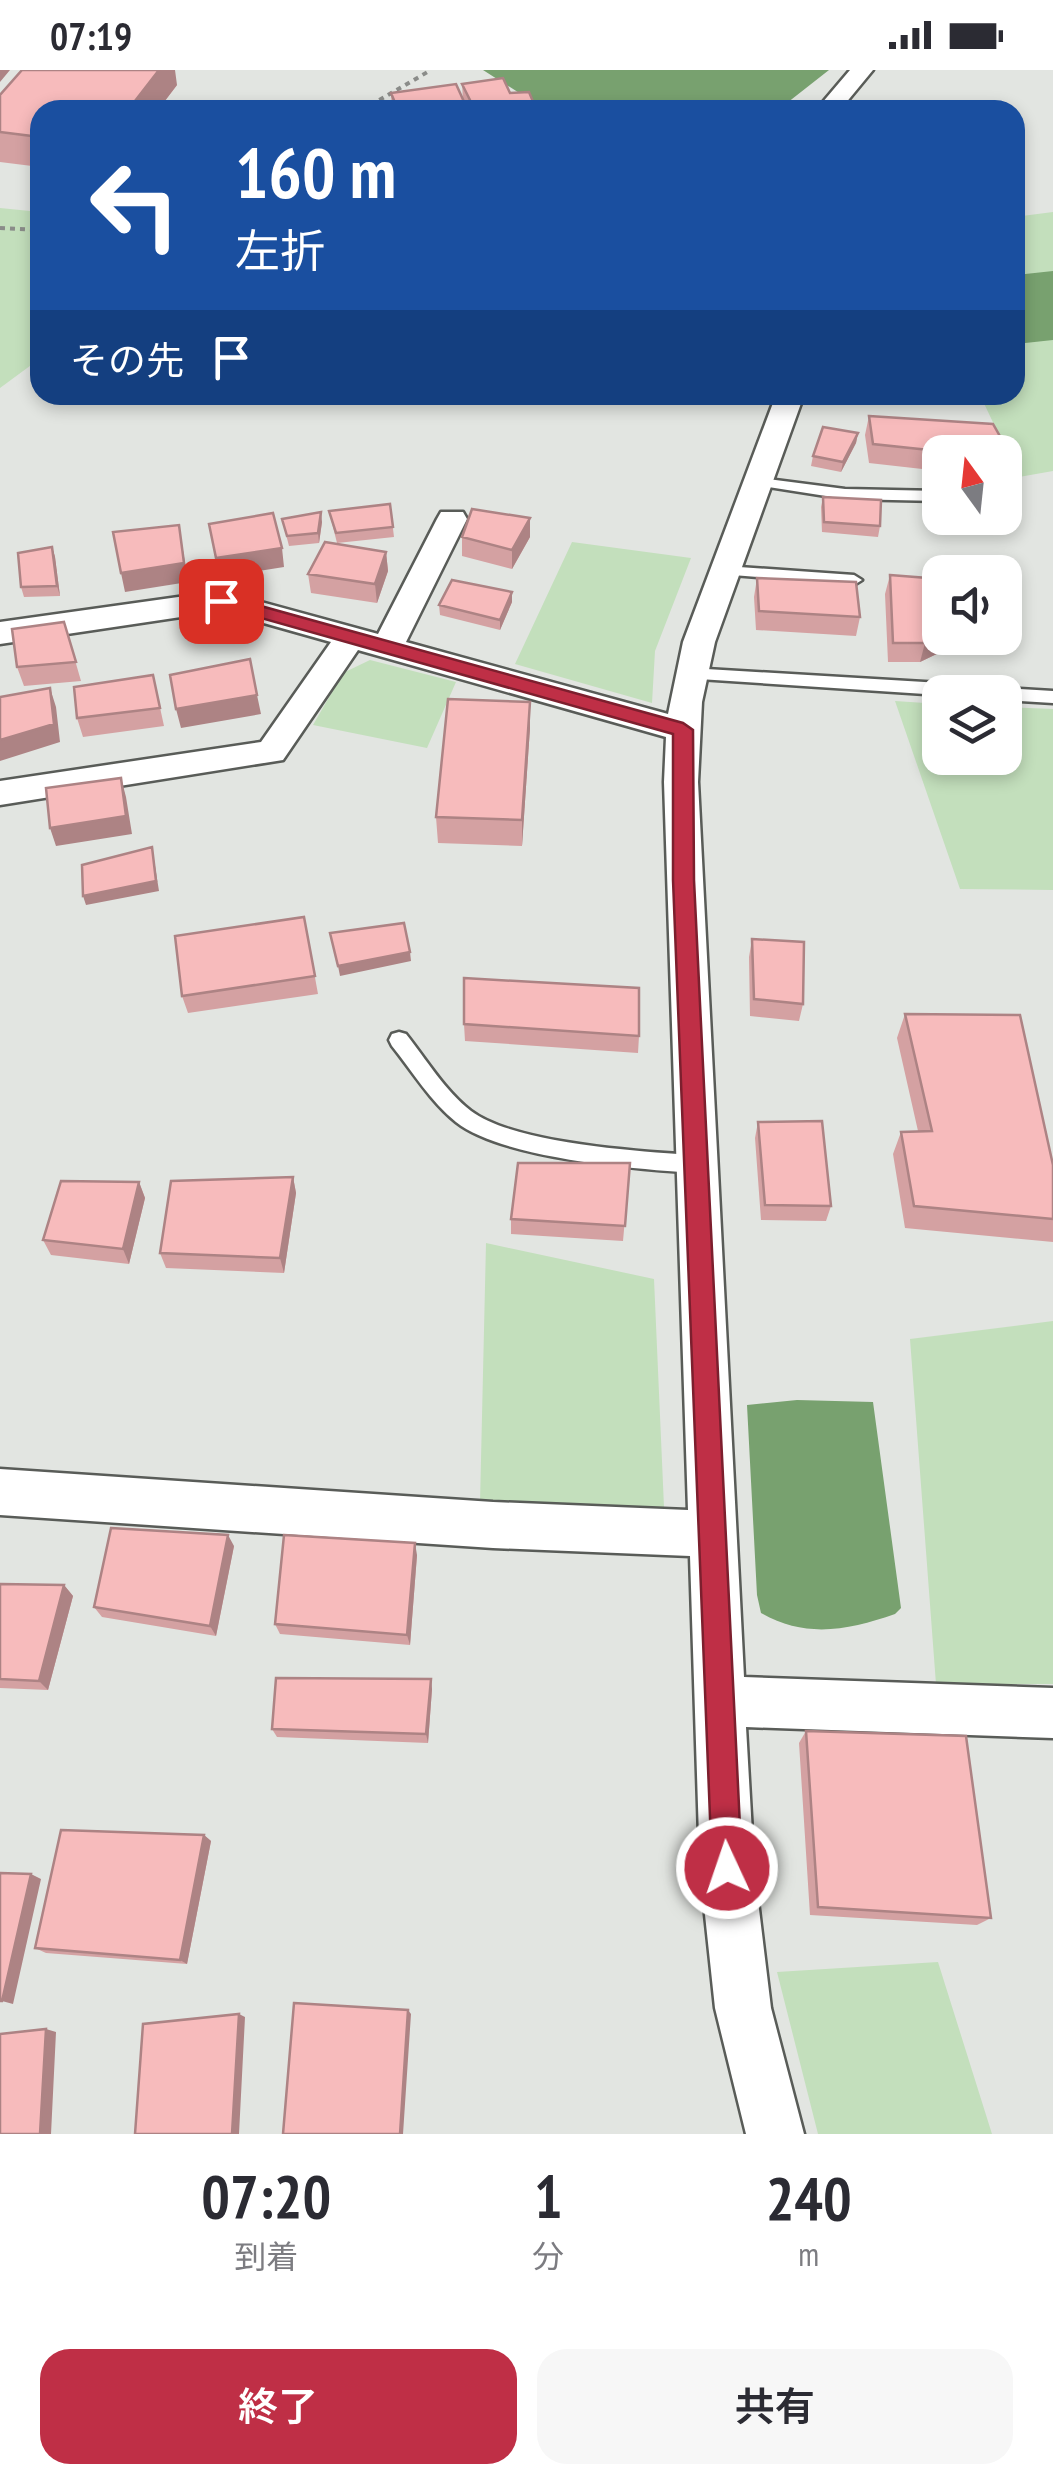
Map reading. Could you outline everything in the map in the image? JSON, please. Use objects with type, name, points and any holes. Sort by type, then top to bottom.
[{"type":"street","points":[[836,100],[862,70]]},
{"type":"street","points":[[775,2134],[743,2008],[735,1949],[718,1701],[684,880],[683,730],[690,674],[787,405]]},
{"type":"street","points":[[386,647],[452,520]]},
{"type":"street","points":[[0,633],[221,601],[683,730]]},
{"type":"street","points":[[0,793],[270,752],[287,734],[350,638]]},
{"type":"street","points":[[0,1492],[493,1525],[712,1534]]},
{"type":"street","points":[[718,1701],[1053,1713]]},
{"type":"lane","points":[[760,482],[845,494],[922,496]]},
{"type":"lane","points":[[726,572],[854,580]]},
{"type":"lane","points":[[690,674],[922,688]]},
{"type":"lane","points":[[1022,695],[1053,697]]},
{"type":"lane","points":[[399,1040],[466,1119],[490,1132],[589,1151],[696,1164]]},
{"type":"path","points":[[379,100],[431,70]]},
{"type":"path","points":[[0,228],[30,230]]},
{"type":"shaded area","points":[[483,70],[829,70],[791,100],[530,100]]},
{"type":"shaded area","points":[[0,208],[30,211],[30,366],[0,388]]},
{"type":"shaded area","points":[[1053,212],[1053,282],[1025,286],[1025,216]]},
{"type":"shaded area","points":[[1053,271],[1053,340],[1025,343],[1025,274]]},
{"type":"shaded area","points":[[1053,327],[1053,471],[1022,476],[1022,435],[999,435],[985,405],[1025,405],[1025,334]]},
{"type":"shaded area","points":[[572,542],[691,558],[655,651],[652,703],[515,664]]},
{"type":"shaded area","points":[[370,660],[456,682],[427,748],[313,725],[343,673]]},
{"type":"shaded area","points":[[895,701],[922,703],[922,775],[1022,775],[1022,708],[1053,709],[1053,890],[960,889]]},
{"type":"shaded area","points":[[486,1243],[654,1279],[664,1507],[480,1503]]},
{"type":"shaded area","points":[[1053,1321],[1053,1684],[936,1684],[910,1339]]},
{"type":"shaded area","points":[[797,1400],[873,1402],[901,1608],[895,1614],[844,1628],[811,1629],[761,1613],[747,1405]]},
{"type":"shaded area","points":[[938,1962],[992,2134],[818,2134],[777,1972]]},
{"type":"building","points":[[22,70],[159,70],[136,100],[30,100],[30,136],[0,132],[0,95]]},
{"type":"building","points":[[503,78],[510,93],[529,92],[532,100],[470,100],[462,84]]},
{"type":"building","points":[[456,84],[463,100],[394,100],[391,93]]},
{"type":"building","points":[[869,416],[993,424],[999,435],[922,435],[922,449],[873,444]]},
{"type":"building","points":[[823,427],[858,433],[843,462],[813,456]]},
{"type":"building","points":[[823,497],[881,500],[880,526],[824,522]]},
{"type":"building","points":[[390,504],[393,527],[336,533],[329,511]]},
{"type":"building","points":[[472,509],[530,518],[512,550],[462,537]]},
{"type":"building","points":[[321,512],[318,533],[287,536],[282,519]]},
{"type":"building","points":[[273,513],[282,548],[216,558],[209,524]]},
{"type":"building","points":[[179,525],[184,563],[121,573],[113,532]]},
{"type":"building","points":[[325,542],[386,552],[375,584],[308,574]]},
{"type":"building","points":[[52,547],[57,586],[21,587],[18,553]]},
{"type":"building","points":[[890,575],[922,578],[922,643],[893,643]]},
{"type":"building","points":[[757,578],[856,582],[860,617],[759,611]]},
{"type":"building","points":[[452,580],[512,592],[500,620],[439,605]]},
{"type":"building","points":[[64,622],[76,662],[17,667],[12,629]]},
{"type":"building","points":[[250,659],[257,695],[176,709],[170,675]]},
{"type":"building","points":[[153,675],[160,708],[77,718],[74,687]]},
{"type":"building","points":[[50,688],[54,724],[0,740],[0,697]]},
{"type":"building","points":[[448,699],[530,702],[522,820],[436,817]]},
{"type":"building","points":[[121,778],[126,816],[50,828],[46,788]]},
{"type":"building","points":[[152,847],[156,881],[83,896],[82,865]]},
{"type":"building","points":[[304,917],[315,976],[182,996],[175,936]]},
{"type":"building","points":[[404,923],[410,952],[338,966],[330,933]]},
{"type":"building","points":[[752,939],[804,942],[803,1004],[754,999]]},
{"type":"building","points":[[464,978],[639,988],[639,1036],[464,1024]]},
{"type":"building","points":[[905,1014],[1020,1015],[1053,1165],[1053,1219],[914,1206],[901,1132],[932,1131]]},
{"type":"building","points":[[822,1121],[831,1206],[765,1205],[758,1122]]},
{"type":"building","points":[[518,1163],[630,1163],[625,1226],[511,1219]]},
{"type":"building","points":[[293,1177],[280,1258],[160,1253],[171,1181]]},
{"type":"building","points":[[61,1181],[139,1182],[123,1249],[43,1240]]},
{"type":"building","points":[[111,1528],[228,1535],[210,1626],[94,1607]]},
{"type":"building","points":[[284,1535],[415,1543],[407,1635],[275,1624]]},
{"type":"building","points":[[0,1584],[64,1585],[39,1681],[0,1679]]},
{"type":"building","points":[[276,1678],[431,1679],[426,1734],[272,1729]]},
{"type":"building","points":[[806,1731],[966,1736],[991,1918],[818,1907]]},
{"type":"building","points":[[61,1830],[204,1835],[180,1960],[35,1948]]},
{"type":"building","points":[[0,1873],[31,1874],[2,2001],[0,2001]]},
{"type":"building","points":[[294,2003],[408,2010],[400,2134],[283,2134]]},
{"type":"building","points":[[239,2014],[232,2134],[135,2134],[143,2024]]},
{"type":"building","points":[[46,2029],[40,2134],[0,2134],[0,2034]]},
{"type":"route","points":[[221,601],[683,730],[684,880],[727,1868]]}]
